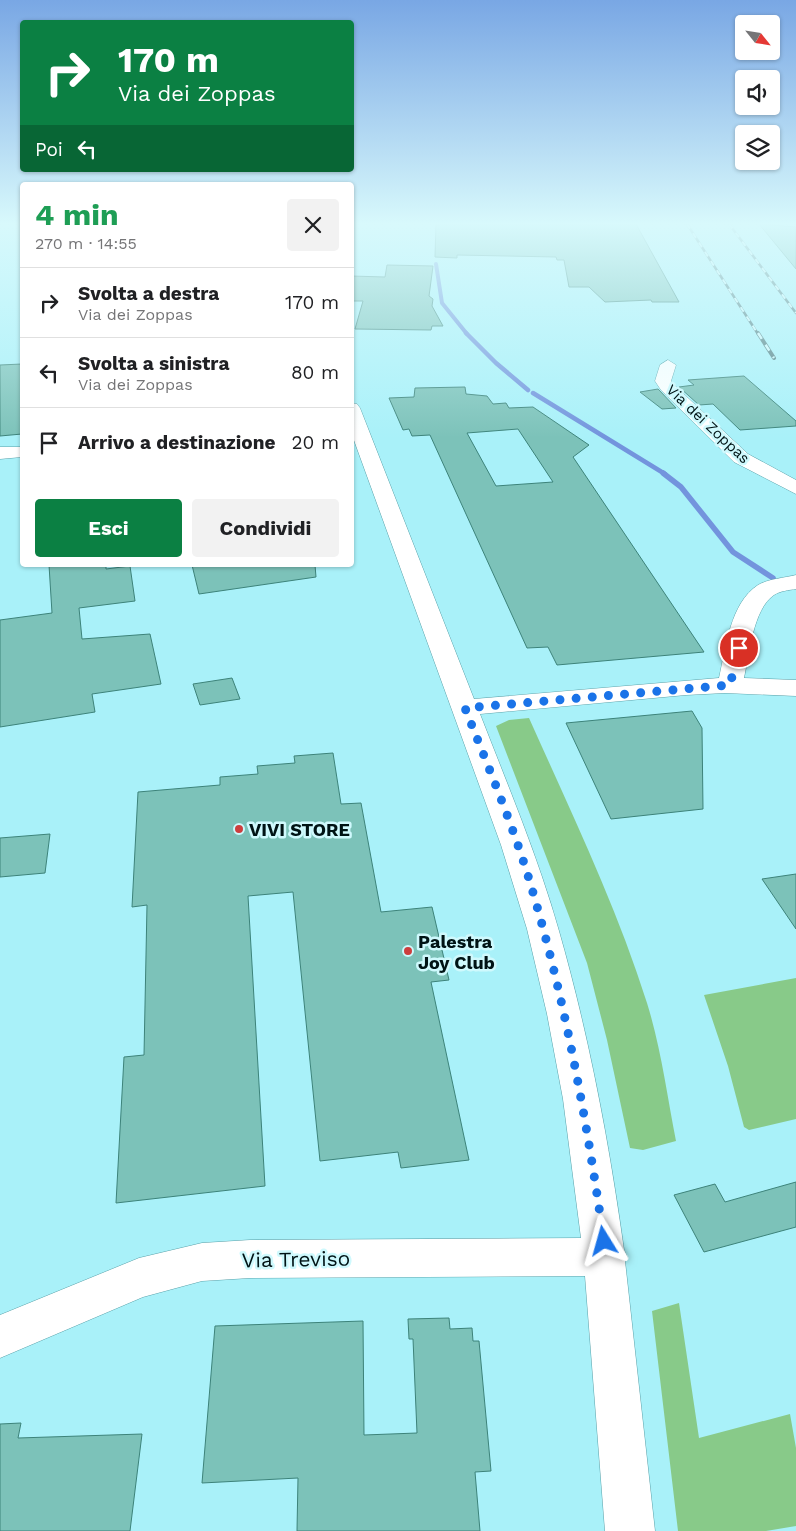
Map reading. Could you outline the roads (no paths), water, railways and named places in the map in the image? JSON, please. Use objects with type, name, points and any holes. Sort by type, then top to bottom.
[{"type":"street","name":"Via dei Zoppas","points":[[668,365],[663,381],[667,387],[741,458],[796,488]]},
{"type":"street","points":[[354,423],[465,708],[534,895],[556,977],[584,1103],[606,1257],[630,1531]]},
{"type":"street","points":[[0,453],[20,452]]},
{"type":"street","points":[[730,685],[749,611],[756,599],[772,587],[796,582]]},
{"type":"street","points":[[465,708],[730,685],[796,688]]},
{"type":"street","name":"Via Treviso","points":[[0,1337],[138,1278],[202,1262],[250,1259],[606,1257]]},
{"type":"waterway","points":[[441,295],[442,303],[467,334]]},
{"type":"waterway","points":[[467,334],[496,363],[528,390]]},
{"type":"waterway","points":[[533,393],[665,474]]},
{"type":"waterway","points":[[663,473],[681,487],[733,552],[773,578]]},
{"type":"railway","points":[[733,295],[758,334]]},
{"type":"railway","points":[[783,295],[796,313]]},
{"type":"railway","points":[[758,333],[774,358]]},
{"type":"place","name":"VIVI STORE","points":[[239,829]]},
{"type":"place","name":"Palestra Joy Club","points":[[408,951]]}]
